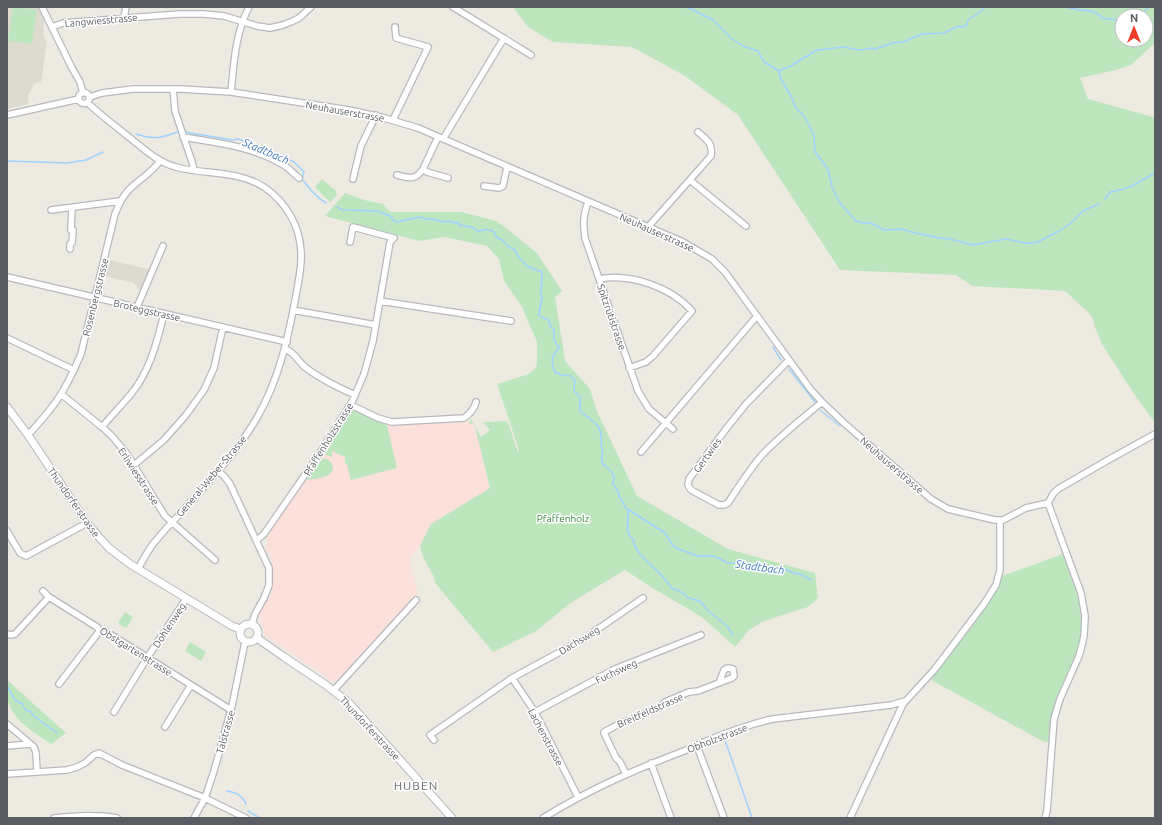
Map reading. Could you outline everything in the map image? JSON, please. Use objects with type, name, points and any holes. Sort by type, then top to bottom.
[{"type":"street","points":[[42,7],[80,82],[83,93]]},
{"type":"street","points":[[124,18],[126,7]]},
{"type":"street","points":[[231,92],[236,44],[242,22],[249,7]]},
{"type":"street","name":"Langwiesstrasse","points":[[52,27],[63,22],[204,14],[224,16],[263,27],[276,26],[299,18],[311,7]]},
{"type":"street","points":[[453,7],[531,55]]},
{"type":"street","points":[[393,120],[428,47],[396,38],[395,27]]},
{"type":"street","points":[[397,175],[414,178],[419,174],[504,38]]},
{"type":"street","name":"Neuhauserstrasse","points":[[90,97],[102,93],[133,89],[173,89],[231,92],[376,115],[418,128],[682,242],[712,259],[731,279],[811,390],[844,423],[931,499],[948,509],[1000,520]]},
{"type":"street","points":[[173,89],[176,111],[193,170]]},
{"type":"street","points":[[79,99],[82,104],[88,103],[90,100],[87,93],[83,93]]},
{"type":"street","points":[[79,99],[80,95],[83,93]]},
{"type":"street","points":[[7,115],[79,99]]},
{"type":"street","name":"General-Weber-Strasse","points":[[88,103],[160,161],[174,167],[236,176],[251,181],[267,190],[281,202],[293,221],[298,234],[301,253],[299,278],[287,342],[272,386],[258,417],[218,471],[152,546],[138,569]]},
{"type":"street","points":[[353,179],[361,146],[376,115]]},
{"type":"street","points":[[648,227],[711,156],[712,149],[710,144],[698,132]]},
{"type":"street","points":[[183,137],[239,146],[254,151],[284,165],[299,178]]},
{"type":"street","name":"Rosenbergstrasse","points":[[28,435],[61,394],[81,354],[115,214],[120,201],[132,186],[151,171],[160,161]]},
{"type":"street","points":[[484,186],[499,188],[503,186],[507,167]]},
{"type":"street","points":[[422,169],[448,178]]},
{"type":"street","points":[[690,180],[746,226]]},
{"type":"street","points":[[51,210],[120,201]]},
{"type":"street","name":"Spitzrütistrasse","points":[[588,202],[584,212],[583,223],[585,238],[638,392],[650,409],[674,430]]},
{"type":"street","points":[[70,249],[73,233],[73,230],[71,230],[72,208]]},
{"type":"street","name":"Pfaffenholzstrasse","points":[[257,540],[264,534],[281,511],[351,405],[366,367],[376,325],[390,242],[394,238],[353,227],[350,242]]},
{"type":"street","points":[[137,307],[163,246]]},
{"type":"street","name":"Broteggstrasse","points":[[7,277],[287,342]]},
{"type":"street","points":[[599,279],[609,277],[626,278],[654,286],[671,294],[686,304],[692,311],[653,356],[646,362],[629,368]]},
{"type":"street","points":[[380,301],[512,321]]},
{"type":"street","points":[[293,310],[376,325]]},
{"type":"street","points":[[102,426],[132,393],[146,372],[155,350],[164,314]]},
{"type":"street","points":[[642,452],[665,422],[757,316]]},
{"type":"street","points":[[134,465],[164,440],[186,415],[204,390],[214,368],[223,327]]},
{"type":"street","points":[[7,338],[74,370]]},
{"type":"street","points":[[285,349],[293,353],[304,366],[326,382],[355,395]]},
{"type":"street","name":"Gertwies","points":[[789,360],[746,404],[707,454],[689,479],[688,485],[691,490],[719,505],[724,505],[728,502],[747,474],[777,440],[822,402]]},
{"type":"street","name":"Erliwiesstrasse","points":[[61,394],[102,426],[120,445],[165,516],[215,560]]},
{"type":"street","points":[[351,405],[384,420],[392,422],[464,418],[471,413],[476,402]]},
{"type":"street","name":"Thundorferstrasse","points":[[7,407],[28,435],[87,523],[109,548],[138,569],[186,599],[232,626],[240,629]]},
{"type":"street","points":[[1045,818],[1047,811],[1054,719],[1060,699],[1079,656],[1084,636],[1085,616],[1081,593],[1048,502],[1052,494],[1058,489],[1155,434]]},
{"type":"street","points":[[218,471],[228,480],[269,568],[269,585],[255,614],[252,624]]},
{"type":"street","points":[[850,818],[905,701],[935,669],[984,604],[996,585],[1000,570],[1000,520],[1003,520],[1026,508],[1048,502]]},
{"type":"street","points":[[7,531],[20,553],[26,556],[87,523]]},
{"type":"street","name":"Obstgartenstrasse","points":[[43,591],[48,597],[97,627],[100,631],[104,631],[231,710]]},
{"type":"street","points":[[7,634],[15,634],[48,597]]},
{"type":"street","name":"Dachsweg","points":[[434,740],[430,735],[512,678],[582,640],[643,598]]},
{"type":"street","name":"Dohlenweg","points":[[114,712],[186,599]]},
{"type":"street","points":[[334,690],[416,600]]},
{"type":"street","points":[[246,624],[252,624],[257,629],[257,638],[250,643],[245,642],[241,638],[240,629],[246,624]]},
{"type":"street","points":[[59,684],[100,631]]},
{"type":"street","name":"Fuchsweg","points":[[535,712],[615,669],[701,635]]},
{"type":"street","name":"Thundorferstrasse","points":[[257,638],[334,690],[349,703],[452,818]]},
{"type":"street","name":"Talstrasse","points":[[194,818],[205,798],[214,771],[231,710],[245,642]]},
{"type":"street","name":"Lachenstrasse","points":[[512,678],[535,712],[578,798]]},
{"type":"street","name":"Breitfeldstrasse","points":[[626,774],[620,762],[616,758],[604,732],[621,723],[660,707],[665,702],[719,682]]},
{"type":"street","points":[[165,727],[191,685]]},
{"type":"street","name":"Obholzstrasse","points":[[546,817],[578,798],[626,774],[729,732],[768,720],[905,701]]},
{"type":"street","points":[[7,724],[34,747],[36,753],[37,772]]},
{"type":"street","points":[[7,746],[30,744]]},
{"type":"street","points":[[696,746],[724,818]]},
{"type":"street","points":[[7,774],[77,768],[99,753],[122,765],[205,798],[246,818]]},
{"type":"street","points":[[651,763],[671,818]]},
{"type":"street","points":[[54,818],[94,816],[117,818]]},
{"type":"shaded area","points":[[7,7],[38,7],[44,20],[43,34],[47,42],[41,82],[35,83],[28,95],[29,104],[7,109]]},
{"type":"shaded area","points":[[104,259],[153,270],[141,292],[134,283],[100,275]]},
{"type":"shaded area","points":[[354,410],[392,426],[469,421],[469,423],[474,423],[490,489],[431,524],[420,546],[411,556],[410,561],[418,594],[338,681],[332,681],[265,635],[259,614],[270,596],[273,585],[271,560],[266,548],[268,535],[337,433],[348,414]]},
{"type":"green space","points":[[13,7],[37,10],[32,44],[8,41]]},
{"type":"green space","points":[[513,7],[1155,7],[1154,44],[1154,8],[1114,8],[1114,48],[1150,48],[1131,65],[1080,78],[1088,99],[1153,117],[1155,116],[1155,423],[1134,394],[1102,344],[1093,319],[1089,313],[1065,291],[972,286],[956,275],[840,270],[738,115],[685,76],[632,47],[553,42],[528,27]]},
{"type":"green space","points":[[322,179],[335,190],[337,195],[330,202],[315,187]]},
{"type":"green space","name":"Pfaffenholz","points":[[345,193],[364,200],[383,204],[390,212],[461,212],[497,221],[537,253],[562,291],[555,297],[565,361],[590,389],[596,409],[637,496],[728,549],[815,573],[818,598],[808,607],[764,621],[749,630],[735,647],[704,619],[625,570],[572,602],[536,631],[493,652],[435,583],[434,577],[423,557],[420,546],[431,524],[490,488],[475,426],[481,437],[490,430],[483,422],[506,421],[518,452],[519,450],[497,384],[529,374],[537,366],[537,342],[522,307],[504,281],[499,259],[487,246],[445,237],[419,241],[325,216]]},
{"type":"green space","points":[[352,411],[358,411],[387,425],[397,468],[351,480],[347,465],[345,463],[345,457],[332,451],[332,457],[323,454]]},
{"type":"green space","points":[[327,459],[331,462],[333,467],[330,474],[307,480],[318,461]]},
{"type":"green space","points":[[1063,554],[1076,590],[1082,626],[1077,652],[1060,691],[1054,710],[1051,721],[1049,742],[1044,742],[933,681],[932,677],[994,595],[1002,576]]},
{"type":"green space","points":[[125,612],[133,617],[126,628],[118,623]]},
{"type":"green space","points":[[190,642],[206,652],[201,661],[185,651]]},
{"type":"green space","points":[[7,680],[66,733],[51,744],[20,721],[11,709],[7,700]]},
{"type":"waterway","points":[[687,7],[713,20],[731,38],[743,46],[758,51],[764,62],[779,71],[781,79],[796,108],[804,116],[814,135],[815,152],[828,169],[832,187],[840,203],[856,221],[871,223],[884,230],[902,229],[973,245],[1006,239],[1032,243],[1038,242],[1059,231],[1071,223],[1083,211],[1099,204]]},
{"type":"waterway","points":[[780,70],[789,67],[817,50],[844,47],[858,50],[871,48],[875,49],[892,43],[903,42],[922,34],[944,33],[959,26],[966,26],[968,20],[985,7]]},
{"type":"waterway","points":[[1065,7],[1091,11],[1100,15],[1101,18],[1114,20]]},
{"type":"waterway","name":"Stadtbach","points":[[136,134],[157,138],[178,132]]},
{"type":"waterway","name":"Stadtbach","points":[[185,132],[232,140],[238,139],[294,162],[304,172],[302,179],[310,189],[326,203]]},
{"type":"waterway","name":"Stadtbach","points":[[7,161],[67,163],[86,160],[103,152]]},
{"type":"waterway","points":[[1105,199],[1110,192],[1130,187],[1155,173]]},
{"type":"waterway","name":"Stadtbach","points":[[337,207],[343,210],[377,211],[392,217],[392,220],[397,222],[419,217],[444,222],[458,222],[459,225],[471,227],[480,232],[482,230],[491,230],[495,233],[496,237],[515,250],[518,257],[527,266],[542,272],[542,298],[539,315],[549,320],[550,326],[554,330],[554,340],[559,347],[552,359],[553,368],[555,372],[562,375],[571,376],[575,381],[574,391],[580,397],[580,411],[599,428],[603,452],[602,461],[603,464],[613,473],[613,484],[626,508],[628,509],[628,530],[630,536],[641,555],[660,573],[672,588],[683,593],[688,598],[700,601],[708,611],[727,626],[733,635]]},
{"type":"waterway","points":[[773,347],[781,360]]},
{"type":"waterway","points":[[789,369],[815,402]]},
{"type":"waterway","points":[[820,410],[840,426]]},
{"type":"waterway","name":"Stadtbach","points":[[629,510],[665,533],[673,546],[681,550],[697,556],[714,556],[728,563],[748,563],[755,568],[787,570],[800,574],[811,580]]},
{"type":"waterway","points":[[7,686],[14,699],[22,703],[25,710],[30,711],[34,716],[57,733]]},
{"type":"waterway","points":[[725,740],[752,818]]},
{"type":"waterway","points":[[227,791],[239,795],[243,798],[246,804]]},
{"type":"waterway","points":[[248,811],[260,818]]},
{"type":"district","name":"HUBEN","points":[[416,786]]}]
